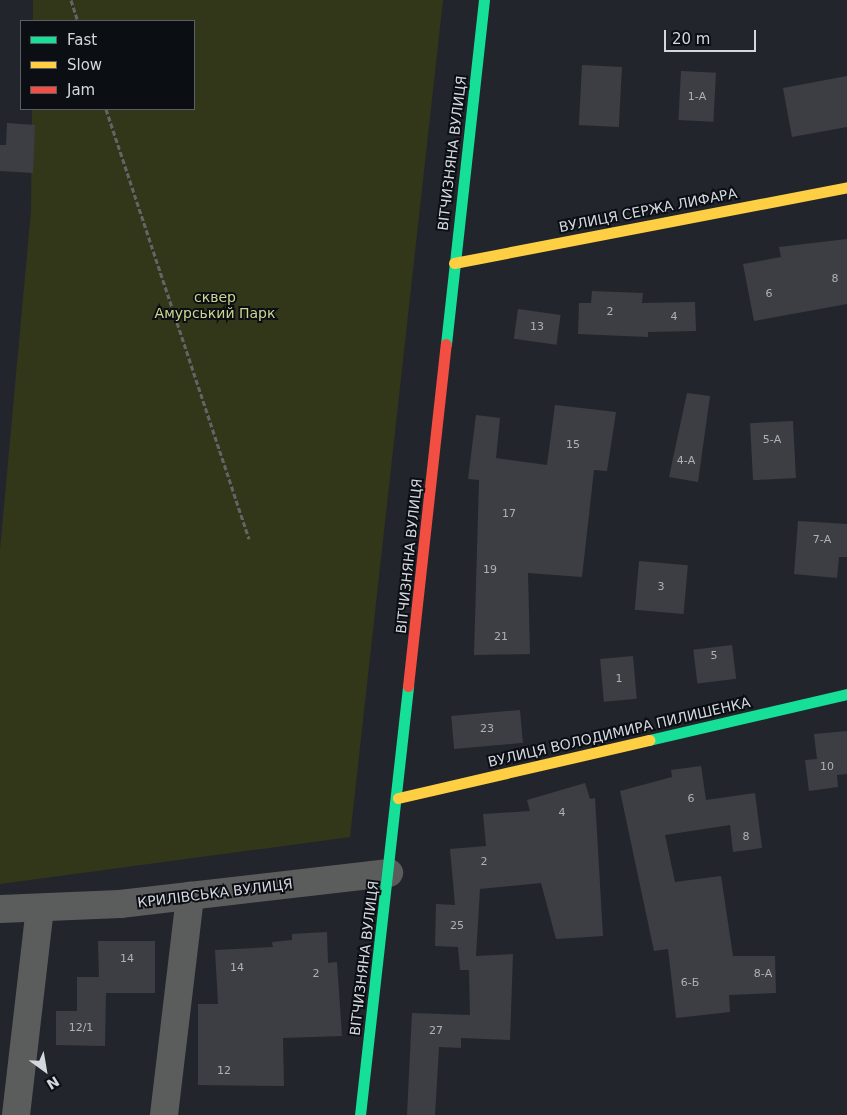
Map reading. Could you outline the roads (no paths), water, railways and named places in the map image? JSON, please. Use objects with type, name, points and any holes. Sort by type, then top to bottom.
[{"type":"street","name":"ВІТЧИЗНЯНА ВУЛИЦЯ","points":[[360,1115],[398,798],[454,263],[484,0]]},
{"type":"street","name":"ВУЛИЦЯ СЕРЖА ЛИФАРА","points":[[454,263],[847,187]]},
{"type":"street","name":"ВУЛИЦЯ ВОЛОДИМИРА ПИЛИШЕНКА","points":[[398,798],[847,694]]},
{"type":"street","name":"КРИЛІВСЬКА ВУЛИЦЯ","points":[[0,909],[40,908],[190,896],[389,873]]},
{"type":"street","points":[[164,1115],[190,896]]},
{"type":"street","points":[[16,1115],[40,908]]},
{"type":"park label","name":"сквер Амурський Парк","points":[[215,306]]}]
